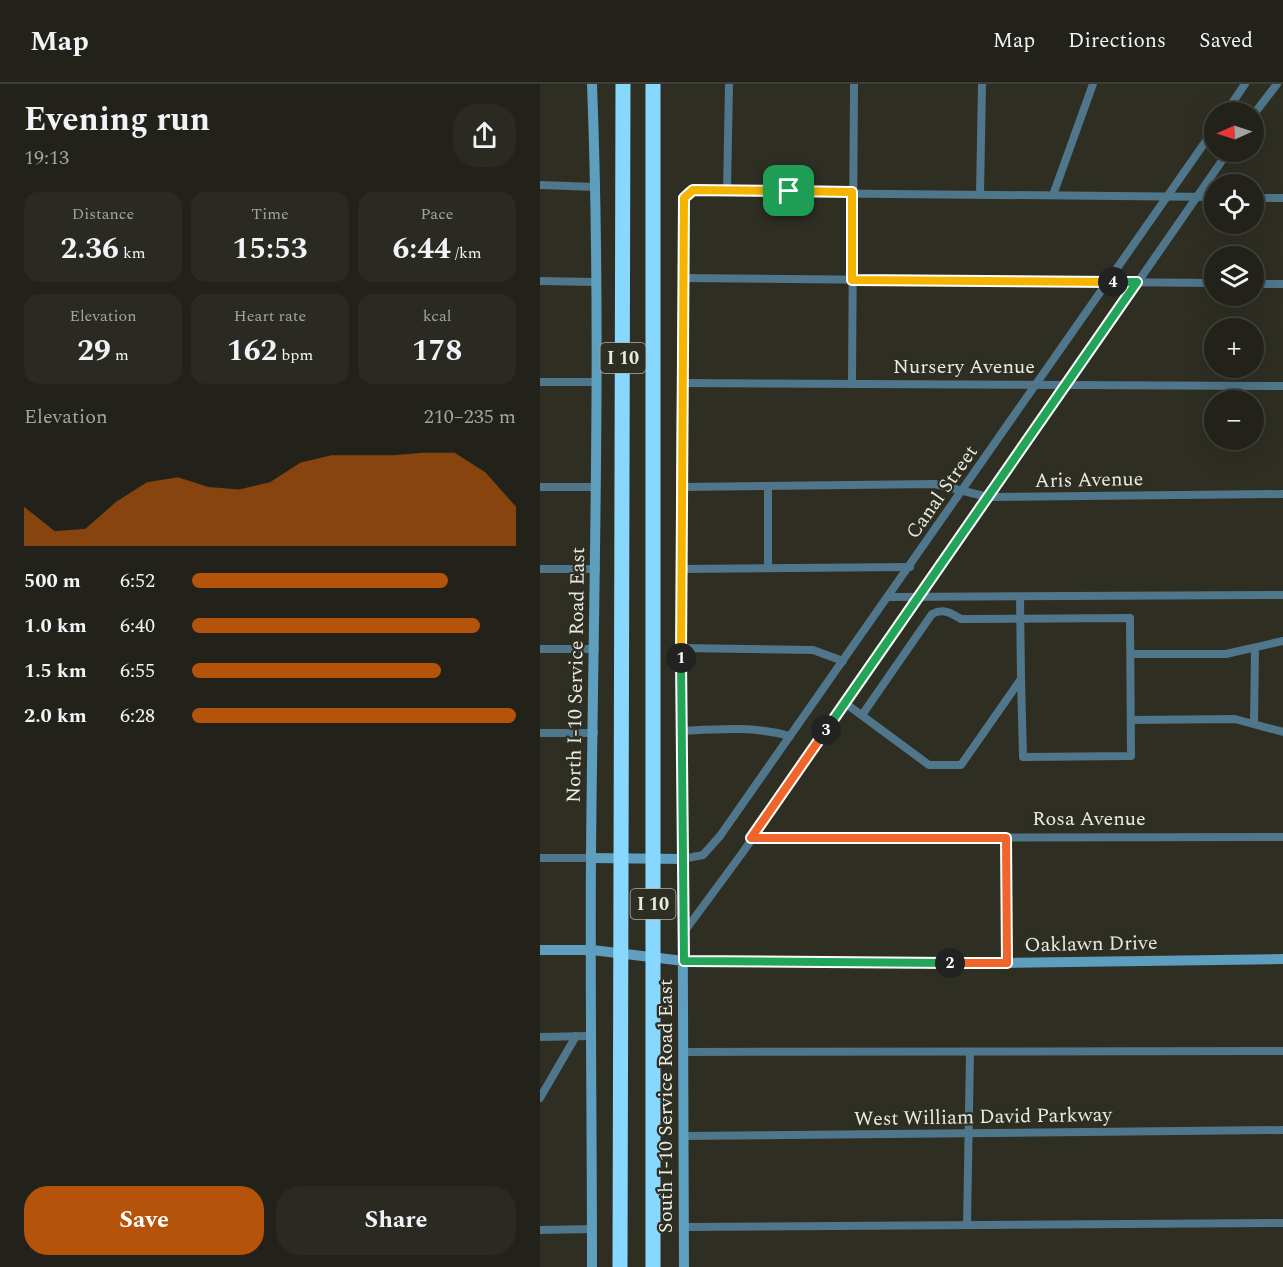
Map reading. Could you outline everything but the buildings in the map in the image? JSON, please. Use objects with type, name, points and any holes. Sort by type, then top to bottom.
[{"type":"highway","name":"I 10","points":[[620,1267],[623,84]]},
{"type":"highway","points":[[653,84],[653,171]]},
{"type":"highway","name":"I 10","points":[[653,1267],[653,171],[663,84]]},
{"type":"street","name":"North I-10 Service Road East","points":[[592,84],[596,186],[597,382],[591,858],[592,1267]]},
{"type":"street","points":[[727,190],[729,84]]},
{"type":"street","points":[[852,384],[854,84]]},
{"type":"street","points":[[980,194],[982,84]]},
{"type":"street","points":[[1053,195],[1093,84]]},
{"type":"street","points":[[1233,102],[1245,84]]},
{"type":"street","points":[[1263,102],[1277,84]]},
{"type":"street","name":"Canal Street","points":[[684,859],[703,855],[712,847],[1204,144]]},
{"type":"street","name":"Canal Street","points":[[684,932],[1221,162]]},
{"type":"street","points":[[540,185],[596,186]]},
{"type":"street","points":[[689,192],[727,190],[1204,197]]},
{"type":"street","name":"South I-10 Service Road East","points":[[684,1267],[681,383],[684,198],[689,192]]},
{"type":"street","points":[[1264,198],[1283,198]]},
{"type":"street","points":[[682,278],[1204,283]]},
{"type":"street","points":[[540,282],[596,282]]},
{"type":"street","points":[[1264,284],[1283,284]]},
{"type":"street","points":[[540,381],[597,382]]},
{"type":"street","name":"Nursery Avenue","points":[[681,383],[1283,386]]},
{"type":"street","name":"Aris Avenue","points":[[681,487],[935,484],[988,497],[1283,494]]},
{"type":"street","points":[[768,486],[768,568]]},
{"type":"street","points":[[540,487],[596,487]]},
{"type":"street","points":[[682,569],[910,567]]},
{"type":"street","points":[[540,569],[596,569]]},
{"type":"street","points":[[888,597],[1283,595]]},
{"type":"street","points":[[862,715],[932,614],[944,610],[961,619],[1020,618],[1130,618],[1131,756],[1023,757],[1021,679],[1020,618],[1020,597]]},
{"type":"street","points":[[1132,654],[1226,654],[1283,641]]},
{"type":"street","points":[[681,648],[813,650],[843,661]]},
{"type":"street","points":[[540,649],[595,649]]},
{"type":"street","points":[[1254,723],[1255,649]]},
{"type":"street","points":[[845,703],[929,765],[961,765],[1021,679]]},
{"type":"street","points":[[1131,720],[1235,719],[1283,732]]},
{"type":"street","points":[[682,730],[742,727],[767,729],[790,736]]},
{"type":"street","points":[[540,733],[594,733]]},
{"type":"street","name":"Rosa Avenue","points":[[751,838],[1283,837]]},
{"type":"street","points":[[1006,838],[1007,963]]},
{"type":"street","points":[[540,858],[684,859]]},
{"type":"street","name":"Oaklawn Drive","points":[[540,950],[592,950],[684,961],[1007,963],[1283,959]]},
{"type":"street","points":[[540,1098],[576,1036]]},
{"type":"street","points":[[540,1037],[592,1036]]},
{"type":"street","points":[[684,1052],[1283,1051]]},
{"type":"street","points":[[967,1225],[970,1053]]},
{"type":"street","name":"West William David Parkway","points":[[684,1136],[1283,1130]]},
{"type":"street","points":[[684,1227],[1283,1223]]},
{"type":"street","points":[[540,1230],[592,1229]]},
{"type":"route","points":[[693,190],[789,191],[852,192],[852,280],[1137,282],[751,838],[1006,838],[1007,963],[684,961],[681,487],[684,198],[693,190]]}]
